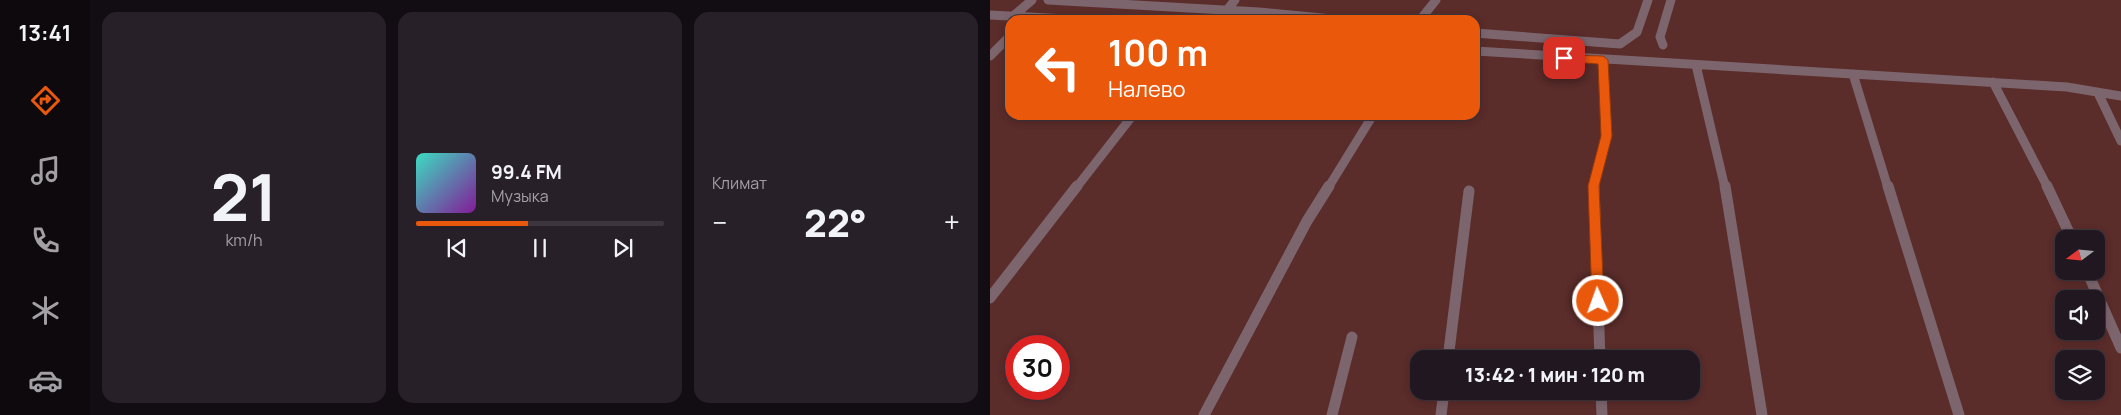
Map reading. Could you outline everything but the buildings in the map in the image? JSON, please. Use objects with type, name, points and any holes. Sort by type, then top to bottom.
[{"type":"street","points":[[1014,15],[1032,0]]},
{"type":"street","points":[[1048,0],[1278,15]]},
{"type":"street","points":[[1223,15],[1235,0]]},
{"type":"street","points":[[1424,15],[1436,0]]},
{"type":"street","points":[[1480,32],[1620,44],[1629,41],[1638,32],[1648,0]]},
{"type":"street","points":[[1663,45],[1660,37],[1671,0]]},
{"type":"street","points":[[990,15],[1005,17]]},
{"type":"street","points":[[990,56],[1005,41]]},
{"type":"street","points":[[1480,50],[1603,60],[2067,87],[2121,96]]},
{"type":"street","points":[[1600,350],[1594,186],[1606,136],[1603,60]]},
{"type":"street","points":[[1696,64],[1723,176],[1762,415]]},
{"type":"street","points":[[1853,74],[1959,415]]},
{"type":"street","points":[[1993,82],[2054,199],[2068,230]]},
{"type":"street","points":[[2098,93],[2121,141]]},
{"type":"street","points":[[990,298],[1130,120]]},
{"type":"street","points":[[1204,415],[1307,221],[1370,120]]},
{"type":"street","points":[[1449,350],[1469,191]]},
{"type":"street","points":[[2091,280],[2121,348]]},
{"type":"street","points":[[1332,415],[1352,337]]},
{"type":"street","points":[[1441,415],[1443,400]]},
{"type":"street","points":[[1601,400],[1602,415]]},
{"type":"shaded area","points":[[990,0],[2121,0],[2121,415],[990,415]]},
{"type":"route","points":[[1564,58],[1603,60],[1606,136],[1594,186],[1598,301]]}]
